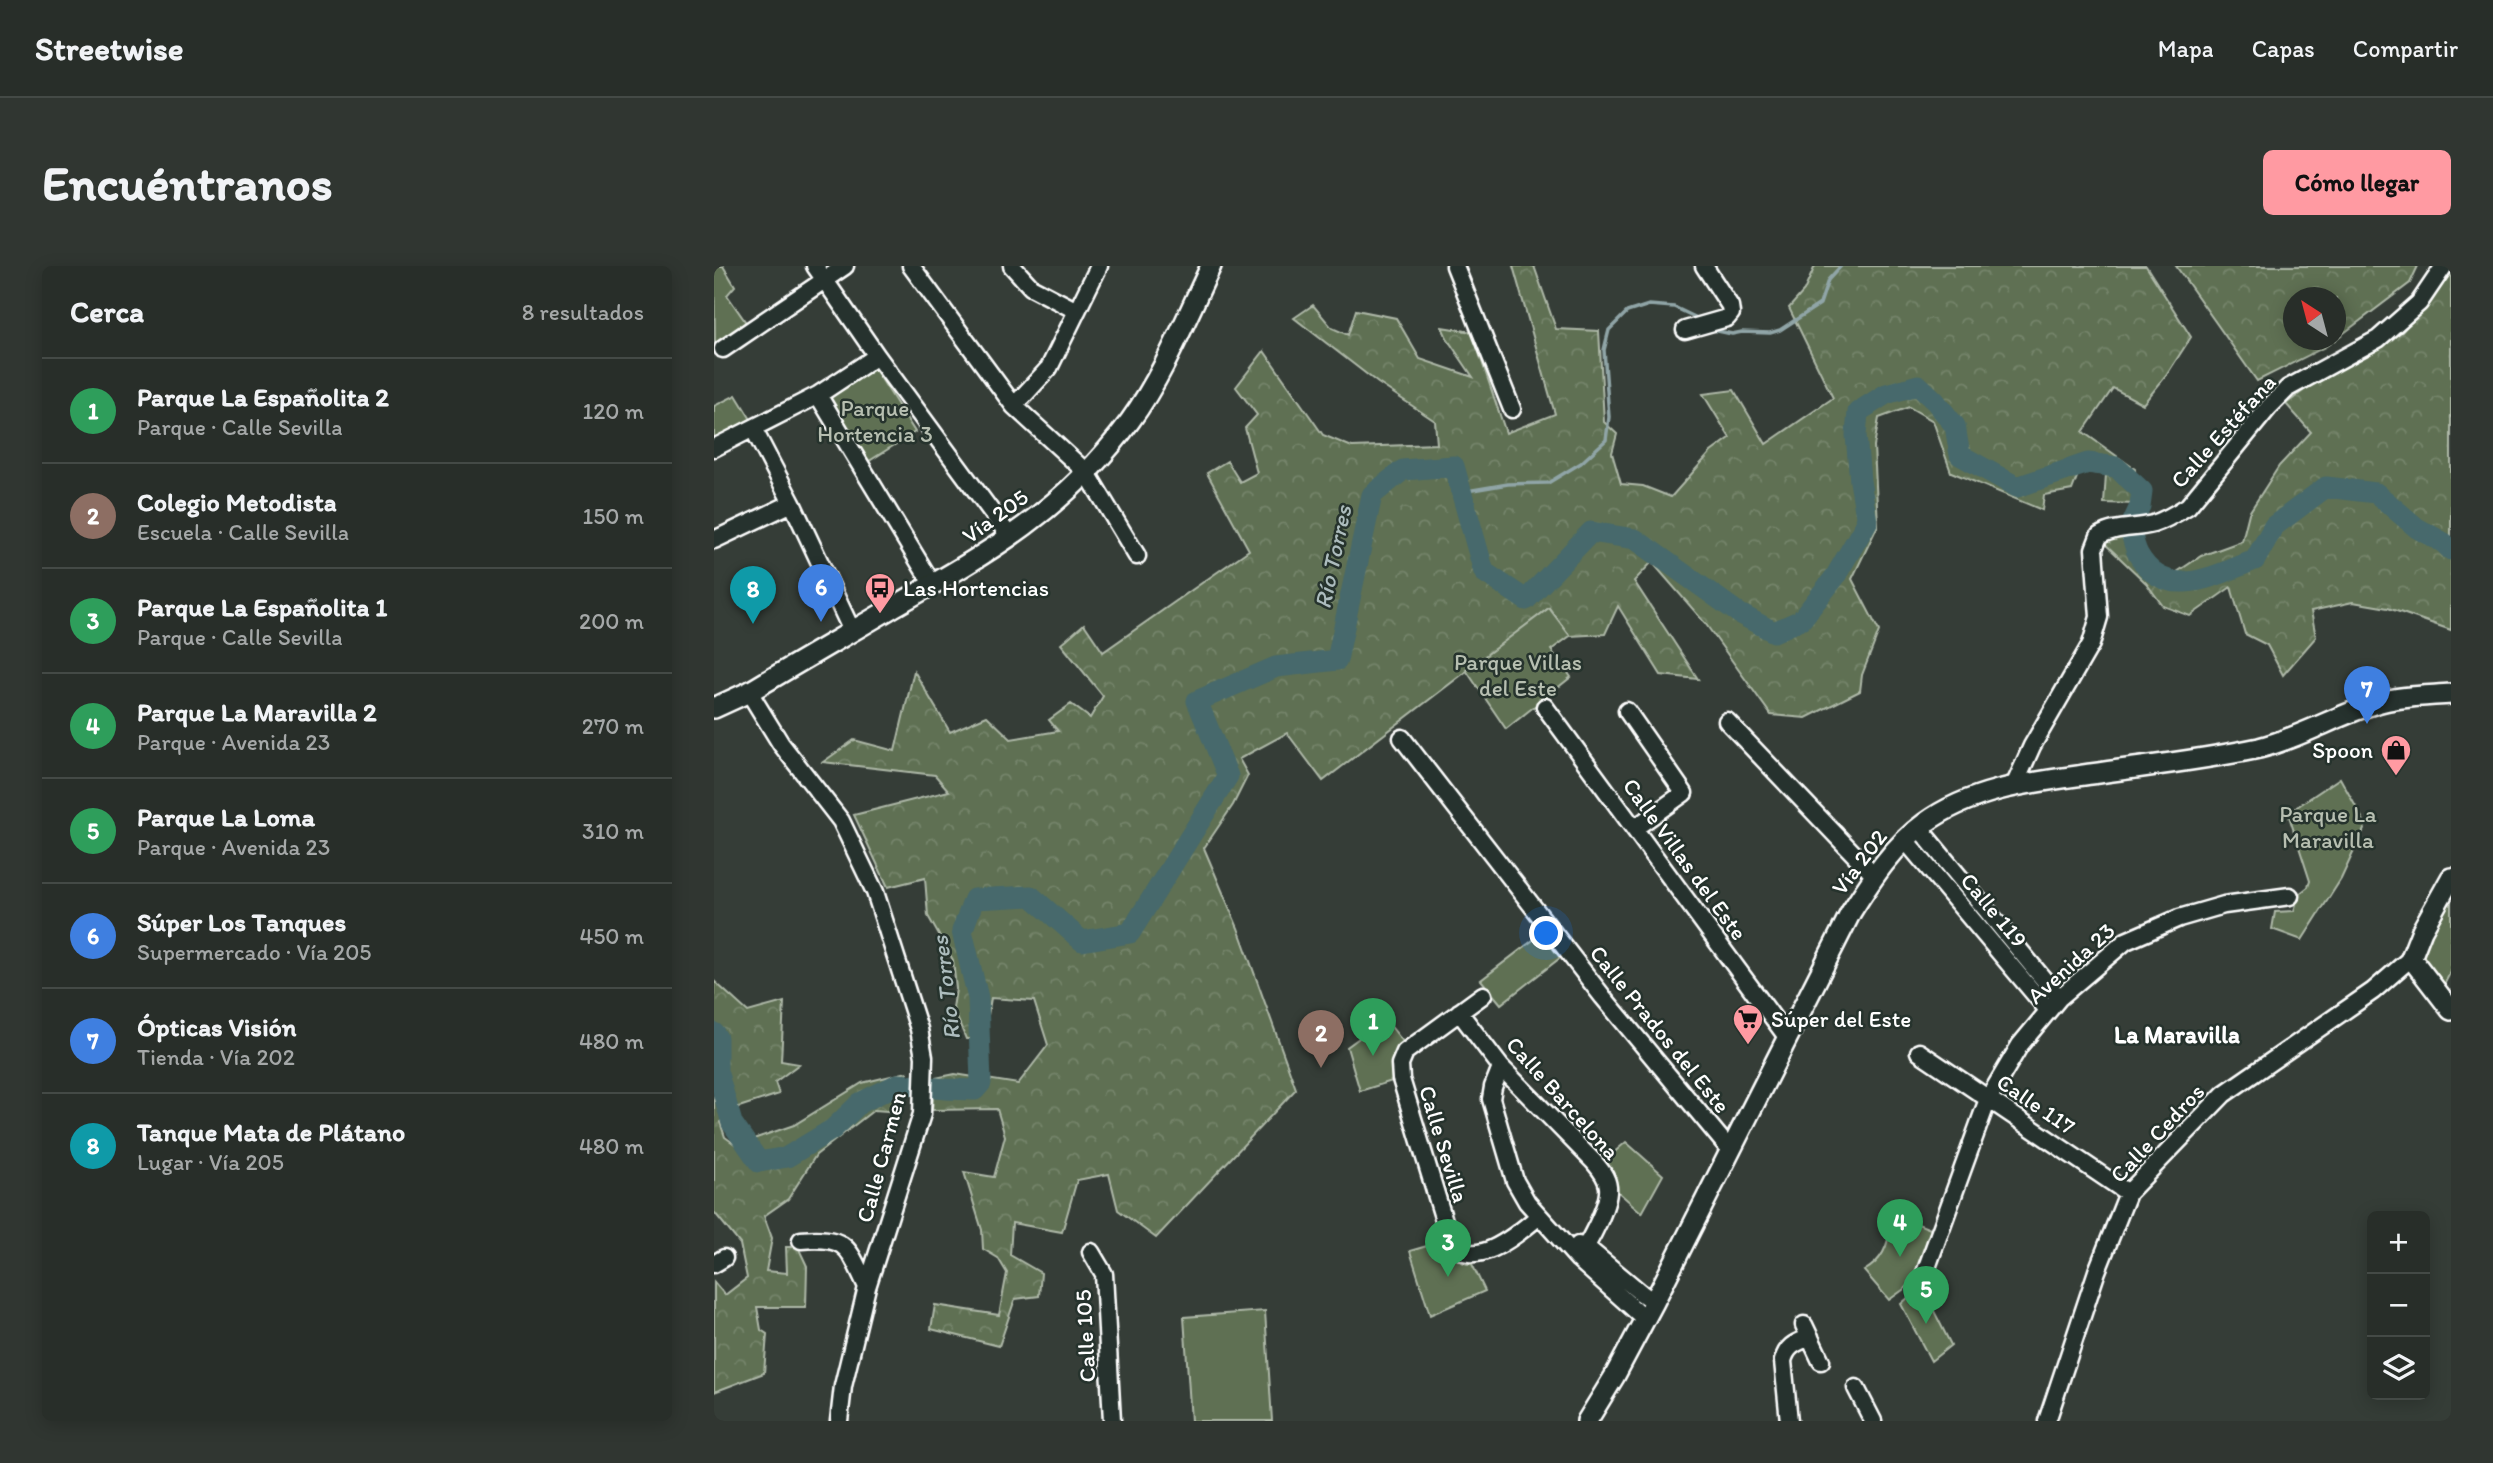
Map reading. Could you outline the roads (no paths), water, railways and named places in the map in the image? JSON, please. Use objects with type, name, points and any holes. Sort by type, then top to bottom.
[{"type":"main road","name":"Vía 205","points":[[714,708],[749,692],[1010,537],[1034,520],[1087,473],[1132,418],[1156,380],[1211,266]]},
{"type":"main road","name":"Vía 202","points":[[1587,1421],[1650,1310],[1851,912],[1874,875],[1912,834],[1961,802],[2015,784],[2220,756],[2262,747],[2377,703],[2398,698],[2451,694]]},
{"type":"main road","points":[[2451,878],[2422,930],[2411,958],[2451,1010]]},
{"type":"street","points":[[815,266],[877,356],[1010,537]]},
{"type":"street","points":[[723,349],[845,266]]},
{"type":"street","points":[[911,266],[1014,406],[1087,473],[1137,556]]},
{"type":"street","points":[[1012,266],[1031,287],[1077,311]]},
{"type":"street","points":[[1014,406],[1049,368],[1099,266]]},
{"type":"street","points":[[1455,266],[1512,409]]},
{"type":"street","points":[[1685,330],[1727,318],[1731,313],[1730,306],[1704,266]]},
{"type":"street","name":"Calle Estéfana","points":[[2015,784],[2032,746],[2091,644],[2099,617],[2094,549],[2099,536],[2112,530],[2151,524],[2173,516],[2188,506],[2269,407],[2288,388],[2353,354],[2393,327],[2419,303],[2444,266]]},
{"type":"street","points":[[714,448],[818,396],[877,356]]},
{"type":"street","points":[[818,396],[933,585]]},
{"type":"street","points":[[754,430],[792,503],[852,631]]},
{"type":"street","points":[[714,540],[792,503]]},
{"type":"street","name":"Calle Carmen","points":[[749,692],[781,744],[841,821],[875,892],[919,1029],[924,1057],[923,1106],[867,1287],[843,1386],[839,1421]]},
{"type":"street","name":"Calle Villas del Este","points":[[1545,708],[1787,1037]]},
{"type":"street","points":[[1627,711],[1684,793],[1635,828]]},
{"type":"street","points":[[1727,721],[1874,875]]},
{"type":"street","name":"Calle Prados del Este","points":[[1402,738],[1603,997],[1730,1150]]},
{"type":"street","name":"Calle 119","points":[[1912,834],[2054,1004]]},
{"type":"street","name":"Avenida 23","points":[[1921,1284],[1988,1099],[2020,1045],[2054,1004],[2126,941],[2179,918],[2224,905],[2290,896]]},
{"type":"street","name":"Calle Cedros","points":[[2047,1421],[2097,1271],[2128,1193],[2224,1094],[2373,991],[2411,958]]},
{"type":"street","name":"Calle Sevilla","points":[[1483,995],[1413,1045],[1402,1056],[1401,1079],[1449,1237],[1457,1250],[1473,1255],[1502,1244],[1539,1216]]},
{"type":"street","name":"Calle Barcelona","points":[[1459,1012],[1501,1067],[1594,1162],[1606,1180],[1608,1196],[1582,1253]]},
{"type":"street","name":"Calle 117","points":[[1919,1052],[2128,1193]]},
{"type":"street","points":[[1501,1067],[1491,1092],[1516,1181],[1539,1216],[1565,1242],[1641,1293],[1650,1310]]},
{"type":"street","points":[[802,1240],[825,1238],[842,1244],[854,1258],[867,1287]]},
{"type":"street","name":"Calle 105","points":[[1091,1252],[1104,1274],[1112,1421]]},
{"type":"street","points":[[1789,1421],[1783,1361],[1785,1352],[1807,1331],[1821,1361]]},
{"type":"street","points":[[1856,1388],[1873,1421]]},
{"type":"waterway","points":[[1713,330],[1732,334],[1770,333],[1780,330],[1820,304],[1828,280],[1841,266]]},
{"type":"waterway","points":[[1461,492],[1508,484],[1548,483],[1581,463],[1606,440],[1609,417],[1604,350],[1609,330],[1627,312],[1649,305],[1674,307],[1699,319]]},
{"type":"waterway","name":"Río Torres","points":[[714,1033],[717,1038],[717,1071],[732,1123],[759,1162],[787,1157],[833,1129],[860,1103],[898,1084],[975,1090],[981,1083],[978,998],[962,931],[974,899],[1031,896],[1082,941],[1130,933],[1228,776],[1197,701],[1276,667],[1337,660],[1372,495],[1403,470],[1454,466],[1484,572],[1526,600],[1591,532],[1635,539],[1740,614],[1774,632],[1801,620],[1835,577],[1867,522],[1856,435],[1858,412],[1886,394],[1918,385],[1955,426],[1960,455],[2017,487],[2088,463],[2116,467],[2142,491],[2140,506],[2130,528],[2138,554],[2149,569],[2162,578],[2177,582],[2208,578],[2255,560],[2274,526],[2326,487],[2376,493],[2417,528],[2451,550]]},
{"type":"place","name":"Las Hortencias","points":[[880,615]]},
{"type":"place","name":"Súper Los Tanques","points":[[821,622]]},
{"type":"place","name":"Tanque Mata de Plátano","points":[[753,624]]},
{"type":"place","name":"Ópticas Visión","points":[[2367,724]]},
{"type":"place","name":"Spoon","points":[[2396,777]]},
{"type":"place","name":"Súper del Este","points":[[1748,1046]]},
{"type":"place","name":"Parque La Españolita 2","points":[[1373,1056]]},
{"type":"place","name":"Colegio Metodista","points":[[1321,1068]]},
{"type":"place","name":"Parque La Maravilla 2","points":[[1900,1257]]},
{"type":"place","name":"Parque La Españolita 1","points":[[1448,1277]]},
{"type":"place","name":"Parque La Loma","points":[[1926,1324]]},
{"type":"district","name":"La Maravilla","points":[[2177,1035]]},
{"type":"park label","name":"Parque Hortencia 3","points":[[875,421]]},
{"type":"park label","name":"Parque Villas del Este","points":[[1518,675]]},
{"type":"park label","name":"Parque La Maravilla","points":[[2328,827]]}]
